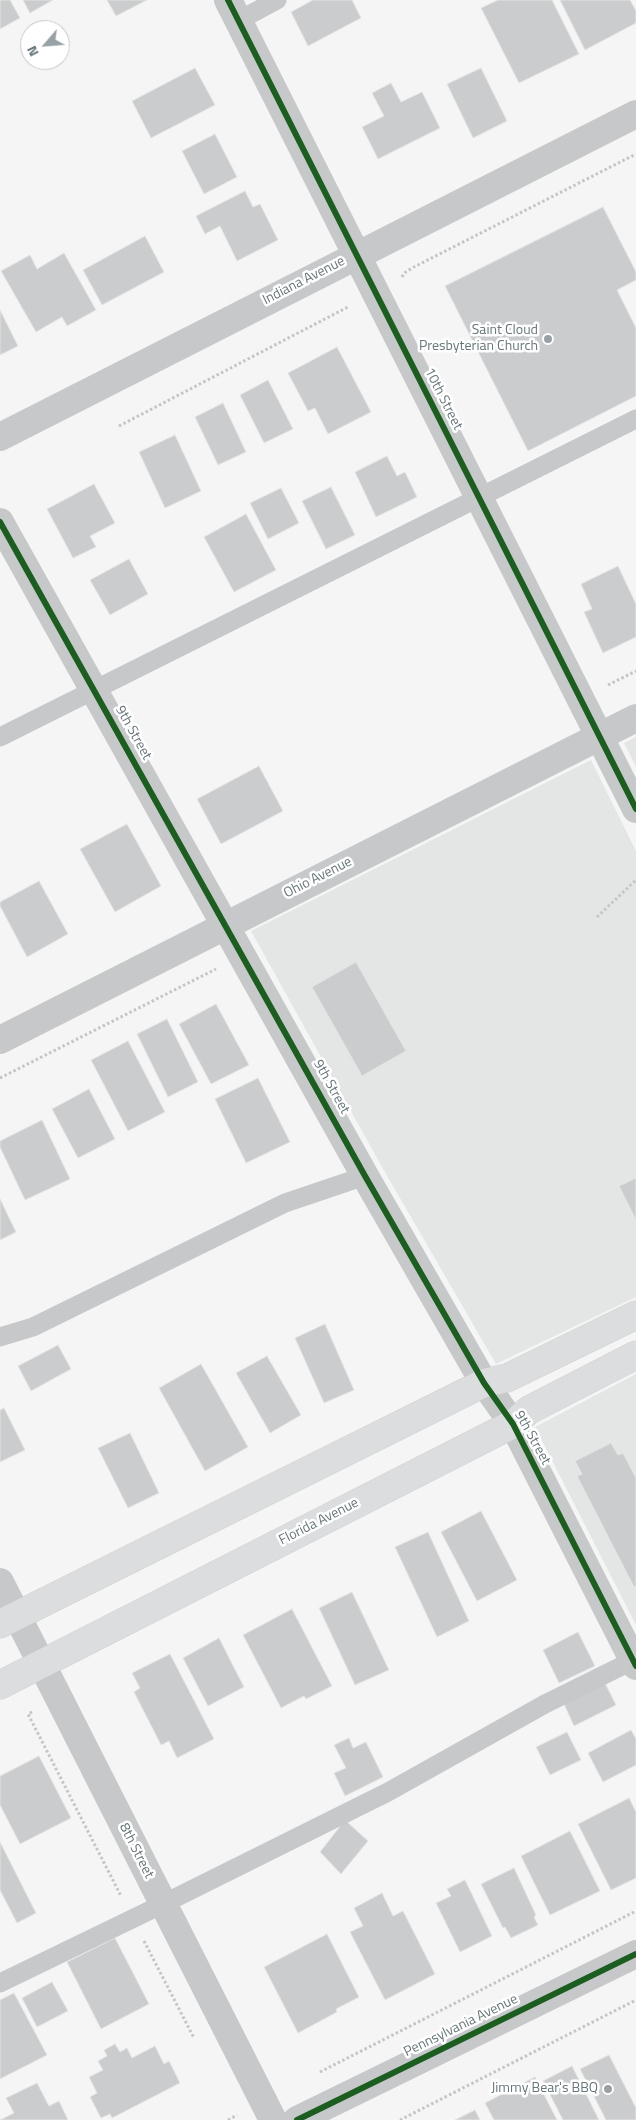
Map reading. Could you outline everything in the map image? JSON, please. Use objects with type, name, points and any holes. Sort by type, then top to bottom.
[{"type":"main road","points":[[8,1619],[484,1383],[507,1378],[636,1315]]},
{"type":"main road","name":"Florida Avenue","points":[[0,1685],[513,1424],[530,1410],[636,1355]]},
{"type":"street","name":"10th Street","points":[[233,10],[636,809]]},
{"type":"street","name":"Indiana Avenue","points":[[0,437],[636,114]]},
{"type":"street","name":"9th Street","points":[[0,522],[227,924],[365,1176],[484,1383],[513,1424],[635,1662]]},
{"type":"street","name":"Ohio Avenue","points":[[0,1040],[636,718]]},
{"type":"street","name":"8th Street","points":[[0,1582],[8,1619],[41,1664],[268,2110]]},
{"type":"street","name":"Pennsylvania Avenue","points":[[297,2120],[636,1954]]},
{"type":"lane","points":[[233,10],[277,0]]},
{"type":"lane","points":[[0,737],[636,419]]},
{"type":"lane","points":[[0,1337],[33,1327],[285,1203],[365,1176]]},
{"type":"lane","points":[[0,1983],[388,1792],[544,1704],[635,1662]]},
{"type":"path","points":[[400,284],[404,273],[414,267],[636,154]]},
{"type":"path","points":[[119,426],[351,306],[353,301],[373,289]]},
{"type":"path","points":[[608,686],[636,671]]},
{"type":"path","points":[[597,917],[636,880]]},
{"type":"path","points":[[0,1078],[220,967]]},
{"type":"path","points":[[317,2074],[636,1911]]},
{"type":"path","points":[[400,2120],[636,2000]]},
{"type":"path","points":[[228,2120],[268,2110]]},
{"type":"shaded area","points":[[636,737],[636,767],[624,743]]},
{"type":"shaded area","points":[[591,760],[636,851],[636,1297],[496,1364],[382,1167],[251,931]]},
{"type":"shaded area","points":[[636,1374],[636,1625],[535,1427]]},
{"type":"building","points":[[0,0],[10,0],[20,18],[0,29]]},
{"type":"building","points":[[23,0],[53,0],[30,13]]},
{"type":"building","points":[[107,0],[147,0],[116,16]]},
{"type":"building","points":[[313,0],[352,0],[361,18],[308,46],[291,12]]},
{"type":"building","points":[[498,0],[552,0],[579,54],[519,83],[481,8]]},
{"type":"building","points":[[560,0],[630,0],[636,11],[636,23],[585,50]]},
{"type":"building","points":[[195,68],[215,105],[151,138],[132,101]]},
{"type":"building","points":[[481,68],[507,121],[473,138],[447,84]]},
{"type":"building","points":[[391,83],[401,102],[422,92],[440,128],[378,159],[362,127],[384,116],[372,93]]},
{"type":"building","points":[[215,134],[237,177],[204,194],[182,151]]},
{"type":"building","points":[[245,191],[253,207],[260,204],[278,240],[237,261],[220,226],[205,234],[196,216]]},
{"type":"building","points":[[603,207],[636,272],[636,280],[617,290],[636,328],[636,396],[528,451],[445,286]]},
{"type":"building","points":[[145,236],[164,272],[102,305],[83,270]]},
{"type":"building","points":[[64,253],[96,310],[67,326],[62,317],[36,332],[1,271],[30,255],[37,269]]},
{"type":"building","points":[[0,310],[18,346],[0,355]]},
{"type":"building","points":[[337,347],[371,412],[328,434],[315,408],[308,411],[288,373]]},
{"type":"building","points":[[268,380],[293,429],[264,443],[240,395]]},
{"type":"building","points":[[223,403],[246,452],[218,465],[195,417]]},
{"type":"building","points":[[175,435],[201,491],[165,508],[139,452]]},
{"type":"building","points":[[387,456],[397,476],[405,472],[417,497],[376,517],[355,472]]},
{"type":"building","points":[[94,484],[115,523],[90,536],[96,547],[73,558],[47,509]]},
{"type":"building","points":[[331,487],[355,535],[326,549],[302,501]]},
{"type":"building","points":[[281,488],[299,523],[268,539],[250,503]]},
{"type":"building","points":[[246,514],[276,570],[234,592],[204,537]]},
{"type":"building","points":[[129,559],[148,594],[110,615],[90,580]]},
{"type":"building","points":[[618,566],[636,604],[636,637],[603,653],[584,612],[592,609],[581,584]]},
{"type":"building","points":[[259,766],[283,811],[221,844],[197,799]]},
{"type":"building","points":[[127,824],[161,886],[115,912],[80,849]]},
{"type":"building","points":[[39,881],[68,934],[27,957],[0,906],[0,902]]},
{"type":"building","points":[[356,962],[406,1051],[362,1076],[312,987]]},
{"type":"building","points":[[216,1004],[249,1065],[211,1084],[179,1024]]},
{"type":"building","points":[[167,1019],[198,1082],[168,1097],[137,1034]]},
{"type":"building","points":[[128,1041],[165,1112],[128,1131],[91,1060]]},
{"type":"building","points":[[258,1078],[290,1142],[246,1163],[215,1099]]},
{"type":"building","points":[[89,1089],[115,1139],[78,1158],[52,1109]]},
{"type":"building","points":[[42,1120],[70,1179],[25,1200],[0,1147],[0,1141]]},
{"type":"building","points":[[636,1178],[636,1220],[619,1186]]},
{"type":"building","points":[[0,1199],[16,1232],[0,1240]]},
{"type":"building","points":[[325,1324],[354,1390],[324,1403],[295,1338]]},
{"type":"building","points":[[58,1345],[71,1369],[31,1391],[18,1366]]},
{"type":"building","points":[[267,1356],[301,1415],[270,1433],[236,1373]]},
{"type":"building","points":[[201,1364],[248,1447],[205,1471],[159,1388]]},
{"type":"building","points":[[4,1408],[25,1450],[0,1462],[0,1410]]},
{"type":"building","points":[[130,1433],[159,1493],[128,1508],[98,1448]]},
{"type":"building","points":[[611,1443],[618,1455],[623,1453],[636,1478],[636,1586],[634,1587],[577,1476],[582,1474],[575,1461]]},
{"type":"building","points":[[481,1511],[517,1580],[477,1601],[441,1532]]},
{"type":"building","points":[[428,1532],[469,1621],[437,1637],[395,1547]]},
{"type":"building","points":[[352,1592],[389,1670],[355,1685],[319,1608]]},
{"type":"building","points":[[292,1609],[332,1686],[306,1699],[304,1696],[281,1708],[243,1635]]},
{"type":"building","points":[[578,1632],[595,1666],[559,1683],[543,1650]]},
{"type":"building","points":[[219,1638],[244,1687],[208,1706],[183,1658]]},
{"type":"building","points":[[170,1654],[214,1739],[177,1758],[169,1741],[161,1745],[134,1692],[140,1688],[132,1673]]},
{"type":"building","points":[[605,1683],[616,1705],[574,1726],[564,1704]]},
{"type":"building","points":[[631,1730],[636,1739],[636,1765],[603,1782],[588,1753]]},
{"type":"building","points":[[567,1732],[581,1760],[550,1775],[536,1747]]},
{"type":"building","points":[[349,1738],[353,1748],[366,1742],[383,1777],[345,1796],[334,1773],[346,1768],[334,1745]]},
{"type":"building","points":[[39,1756],[71,1818],[20,1844],[0,1805],[0,1776]]},
{"type":"building","points":[[629,1798],[636,1812],[636,1878],[611,1890],[578,1824]]},
{"type":"building","points":[[345,1820],[368,1841],[341,1874],[320,1852]]},
{"type":"building","points":[[570,1831],[600,1891],[550,1915],[521,1856]]},
{"type":"building","points":[[0,1842],[36,1913],[17,1923],[0,1890]]},
{"type":"building","points":[[514,1868],[536,1915],[534,1917],[538,1925],[511,1938],[505,1927],[503,1928],[481,1884]]},
{"type":"building","points":[[465,1880],[492,1936],[460,1952],[436,1903],[451,1896],[447,1889]]},
{"type":"building","points":[[382,1893],[393,1916],[403,1911],[435,1974],[385,2000],[350,1932],[363,1926],[354,1908]]},
{"type":"building","points":[[327,1934],[359,1997],[336,2009],[337,2012],[298,2033],[264,1967]]},
{"type":"building","points":[[115,1938],[149,2004],[101,2029],[67,1962]]},
{"type":"building","points":[[52,1982],[68,2011],[37,2027],[22,1998]]},
{"type":"building","points":[[14,1993],[47,2055],[0,2079],[0,2000]]},
{"type":"building","points":[[115,2044],[120,2052],[127,2048],[132,2058],[155,2046],[164,2064],[169,2061],[180,2083],[112,2118],[110,2114],[101,2118],[90,2097],[97,2093],[89,2077],[103,2070],[98,2061],[107,2056],[104,2050]]},
{"type":"building","name":"Jimmy Bear's BBQ","points":[[609,2055],[636,2108],[636,2120],[606,2120],[580,2069]]},
{"type":"building","points":[[572,2066],[599,2120],[563,2120],[543,2081]]},
{"type":"building","points":[[535,2077],[557,2120],[494,2120],[485,2103]]},
{"type":"building","points":[[37,2083],[49,2106],[59,2101],[68,2120],[0,2120],[14,2113],[6,2098]]},
{"type":"building","points":[[475,2110],[480,2120],[455,2120]]},
{"type":"cycle path","points":[[228,0],[636,809]]},
{"type":"cycle path","points":[[0,522],[365,1176],[484,1383],[513,1424],[636,1666]]},
{"type":"cycle path","points":[[297,2120],[636,1954]]},
{"type":"place","name":"Saint Cloud Presbyterian Church","points":[[548,339]]},
{"type":"place","name":"Jimmy Bear's BBQ","points":[[608,2089]]}]
